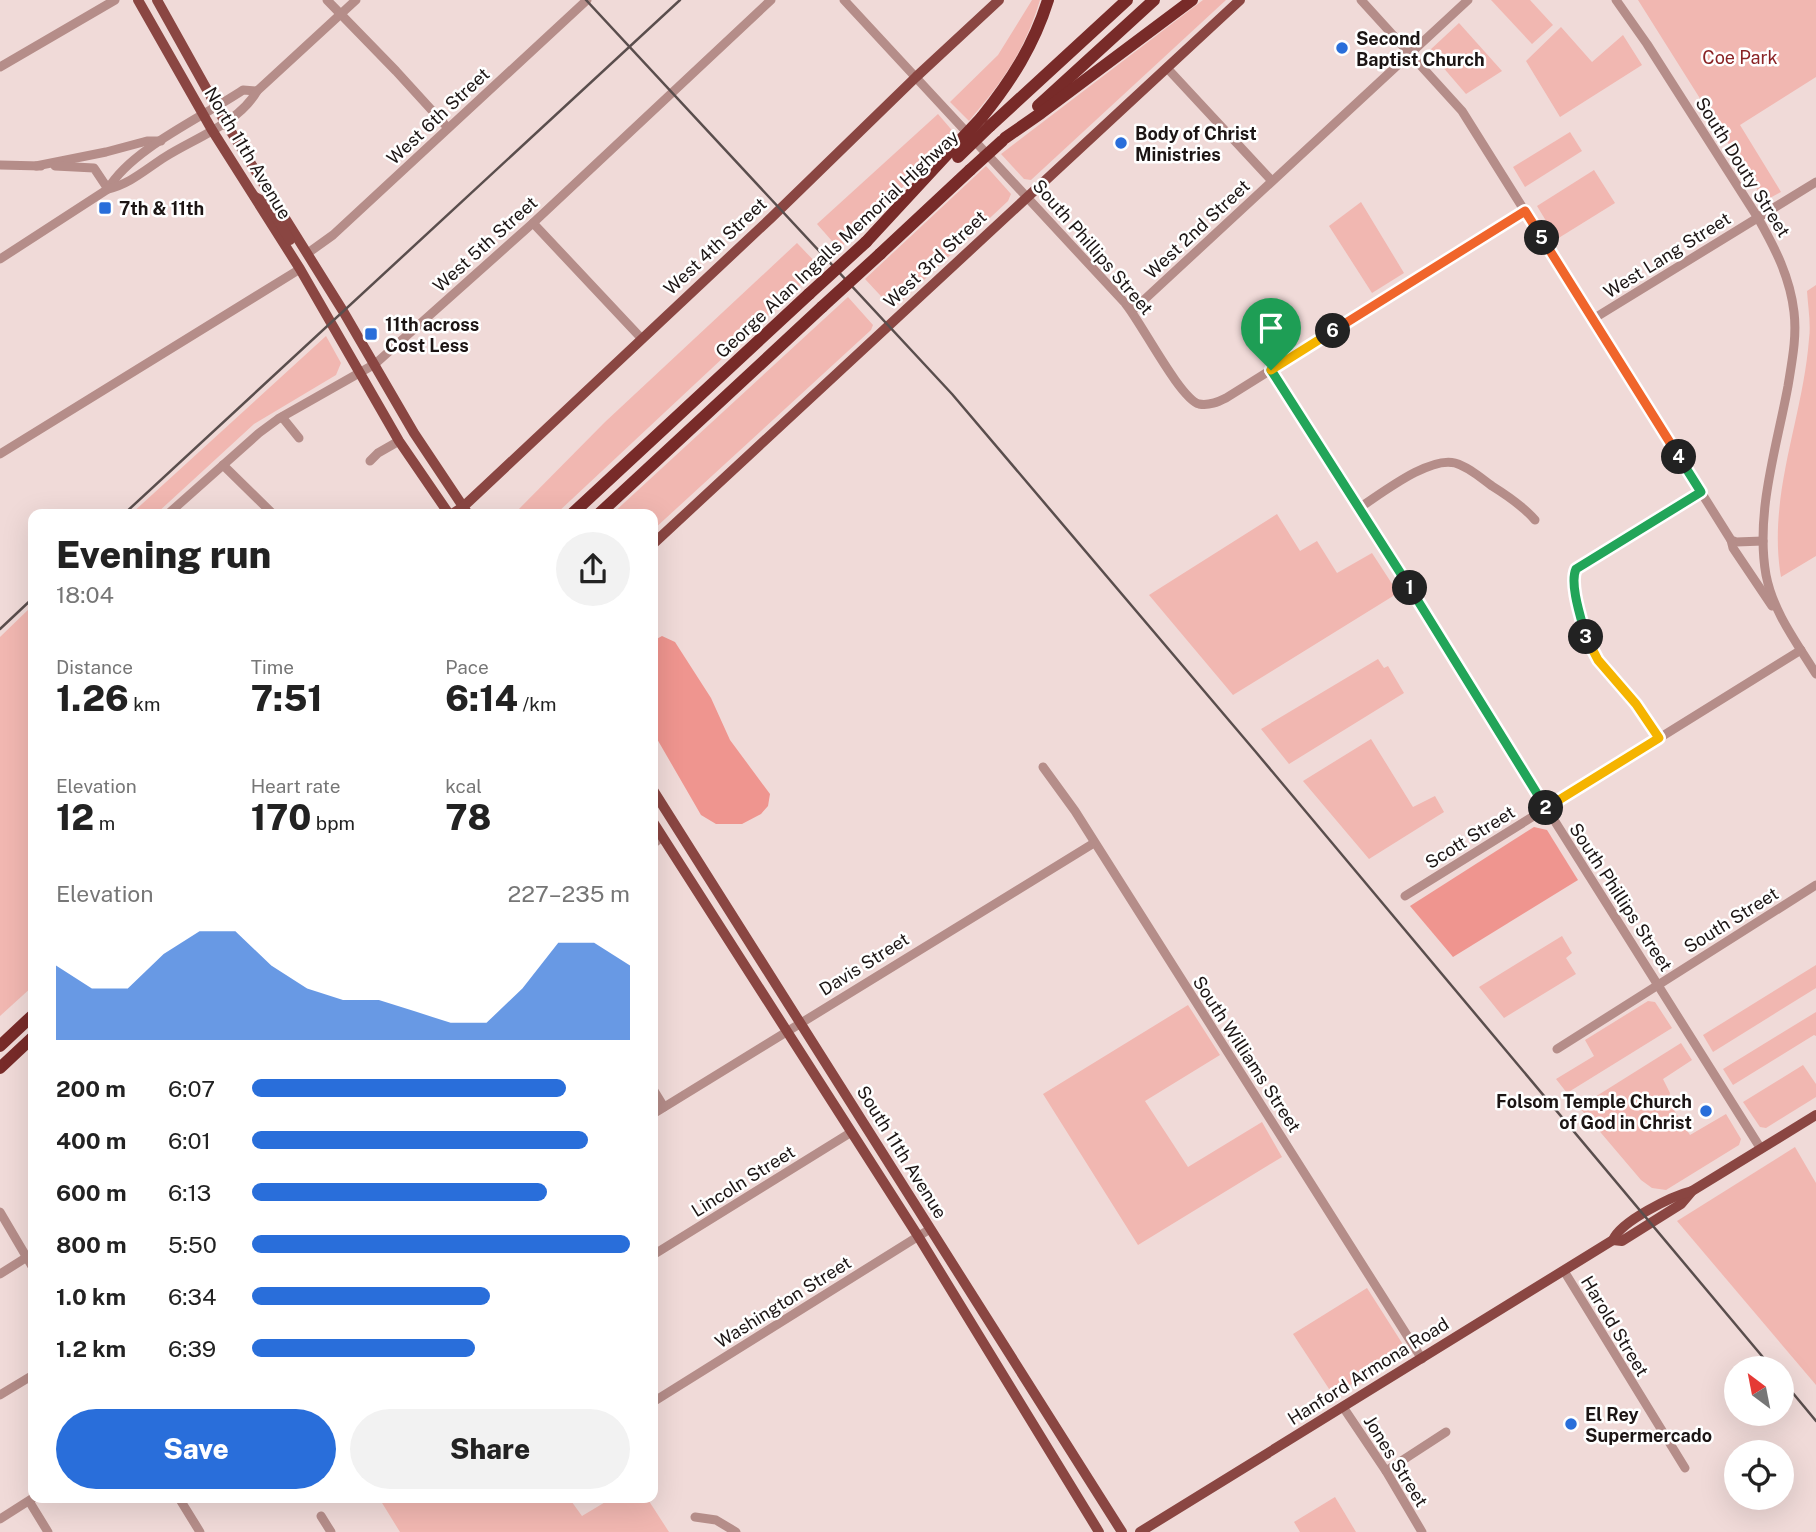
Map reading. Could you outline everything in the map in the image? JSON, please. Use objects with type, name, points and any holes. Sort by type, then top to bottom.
[{"type":"highway","points":[[986,122],[1024,58],[1048,0]]},
{"type":"highway","name":"George Alan Ingalls Memorial Highway","points":[[577,509],[866,242],[986,122],[1127,0]]},
{"type":"highway","name":"George Alan Ingalls Memorial Highway","points":[[604,509],[1154,0]]},
{"type":"highway","points":[[1003,139],[1192,0]]},
{"type":"highway","points":[[0,1046],[28,1020]]},
{"type":"highway","points":[[0,1068],[28,1042]]},
{"type":"main road","name":"North 11th Avenue","points":[[138,0],[212,130],[300,269],[360,373]]},
{"type":"main road","name":"North 11th Avenue","points":[[158,0],[225,122],[340,306]]},
{"type":"main road","name":"West 4th Street","points":[[468,509],[642,339],[999,0]]},
{"type":"main road","name":"West 3rd Street","points":[[658,539],[1240,0]]},
{"type":"main road","points":[[252,195],[268,204],[297,252],[304,255],[308,253]]},
{"type":"main road","points":[[300,269],[306,269],[313,274],[330,301],[340,306],[414,433],[465,509]]},
{"type":"main road","points":[[360,373],[399,441],[447,509]]},
{"type":"main road","name":"South 11th Avenue","points":[[658,798],[1122,1532]]},
{"type":"main road","name":"South 11th Avenue","points":[[658,840],[918,1236],[1099,1532]]},
{"type":"main road","name":"Hanford Armona Road","points":[[1140,1532],[1564,1271],[1613,1240],[1617,1232],[1675,1195],[1692,1191],[1816,1115]]},
{"type":"street","points":[[0,67],[115,0]]},
{"type":"street","points":[[327,0],[448,128]]},
{"type":"street","points":[[0,259],[108,189],[123,186],[166,156],[225,122],[251,102],[257,91],[356,0]]},
{"type":"street","name":"West 6th Street","points":[[308,253],[333,235],[587,0]]},
{"type":"street","name":"West 5th Street","points":[[174,509],[258,433],[375,364],[533,223],[771,0]]},
{"type":"street","name":"South Phillips Street","points":[[844,0],[1132,311],[1183,391],[1197,403],[1214,403],[1271,370],[1761,1149]]},
{"type":"street","points":[[1361,0],[1462,111],[1731,540],[1746,570],[1780,615],[1816,674]]},
{"type":"street","name":"West 2nd Street","points":[[1132,311],[1468,0]]},
{"type":"street","name":"South Douty Street","points":[[1616,0],[1758,218],[1774,246],[1788,280],[1795,320],[1794,352],[1770,479],[1763,541],[1769,589],[1780,615]]},
{"type":"street","points":[[1167,68],[1272,181]]},
{"type":"street","points":[[108,189],[117,173],[161,141],[243,90],[257,91]]},
{"type":"street","points":[[36,166],[147,141],[161,141]]},
{"type":"street","points":[[0,165],[90,166],[108,189]]},
{"type":"street","name":"West Lang Street","points":[[1593,320],[1816,182]]},
{"type":"street","points":[[1271,370],[1525,211]]},
{"type":"street","points":[[533,223],[642,339]]},
{"type":"street","points":[[0,454],[300,269]]},
{"type":"street","points":[[282,417],[299,438]]},
{"type":"street","points":[[370,461],[399,441]]},
{"type":"street","points":[[1359,508],[1419,471],[1449,462],[1471,471],[1525,508],[1535,520]]},
{"type":"street","points":[[223,465],[268,509]]},
{"type":"street","points":[[1659,738],[1636,704],[1605,671],[1595,655],[1579,611],[1573,575],[1578,567],[1701,492]]},
{"type":"street","points":[[1731,540],[1763,541]]},
{"type":"street","name":"Scott Street","points":[[1405,896],[1801,650]]},
{"type":"street","name":"South Williams Street","points":[[1043,767],[1076,811],[1422,1359]]},
{"type":"street","name":"Davis Street","points":[[658,1111],[1094,843]]},
{"type":"street","name":"South Street","points":[[1557,1049],[1816,886]]},
{"type":"street","points":[[658,1097],[664,1107]]},
{"type":"street","name":"Lincoln Street","points":[[658,1252],[850,1133]]},
{"type":"street","points":[[0,1212],[27,1257],[0,1274]]},
{"type":"street","name":"Washington Street","points":[[658,1399],[930,1229]]},
{"type":"street","name":"Harold Street","points":[[1564,1271],[1685,1468]]},
{"type":"street","points":[[0,1395],[28,1378]]},
{"type":"street","name":"Jones Street","points":[[1343,1407],[1386,1471],[1422,1532]]},
{"type":"street","points":[[1386,1471],[1446,1432]]},
{"type":"street","points":[[0,1518],[28,1501]]},
{"type":"street","points":[[33,1503],[48,1532]]},
{"type":"street","points":[[182,1503],[200,1532]]},
{"type":"street","points":[[321,1516],[331,1532]]},
{"type":"street","points":[[695,1517],[716,1520],[736,1532]]},
{"type":"green space","points":[[1032,0],[1040,0],[1019,51],[992,93],[969,121],[950,102],[998,55]]},
{"type":"green space","points":[[1203,0],[1226,0],[1031,180],[1024,179],[1001,154]]},
{"type":"green space","points":[[1491,0],[1530,0],[1553,25],[1532,44]]},
{"type":"green space","name":"Coe Park","points":[[1638,0],[1816,0],[1816,77],[1740,125],[1781,192],[1768,199],[1762,197]]},
{"type":"green space","points":[[1459,23],[1502,71],[1466,94],[1429,51]]},
{"type":"green space","points":[[1561,27],[1592,62],[1623,35],[1642,65],[1560,117],[1526,61]]},
{"type":"green space","points":[[938,114],[956,135],[839,249],[817,224]]},
{"type":"green space","points":[[1570,132],[1582,151],[1525,187],[1513,167]]},
{"type":"green space","points":[[986,166],[1011,194],[1008,201],[893,309],[865,279]]},
{"type":"green space","points":[[1594,170],[1615,203],[1557,239],[1537,206]]},
{"type":"green space","points":[[1361,202],[1404,273],[1372,293],[1329,226]]},
{"type":"green space","points":[[797,243],[820,267],[561,509],[519,509],[605,422]]},
{"type":"green space","points":[[1816,285],[1816,556],[1781,577],[1778,547],[1782,487],[1806,369],[1810,327],[1807,291]]},
{"type":"green space","points":[[848,297],[873,325],[871,330],[658,525],[658,509],[617,509]]},
{"type":"green space","points":[[326,336],[341,363],[336,375],[254,424],[161,509],[136,509]]},
{"type":"green space","points":[[1277,514],[1300,551],[1317,541],[1337,573],[1372,553],[1398,593],[1233,695],[1149,595]]},
{"type":"green space","points":[[28,610],[28,991],[0,1016],[0,637]]},
{"type":"green space","points":[[1378,659],[1384,668],[1388,666],[1404,693],[1289,764],[1261,729]]},
{"type":"green space","points":[[1371,739],[1413,807],[1435,796],[1444,812],[1369,859],[1303,781]]},
{"type":"green space","points":[[1562,936],[1572,953],[1566,958],[1576,974],[1504,1018],[1479,987]]},
{"type":"green space","points":[[1816,965],[1816,988],[1713,1052],[1703,1035]]},
{"type":"green space","points":[[1648,1001],[1655,1002],[1672,1028],[1567,1093],[1556,1079],[1594,1056],[1585,1040]]},
{"type":"green space","points":[[1188,1005],[1220,1055],[1145,1101],[1188,1167],[1262,1122],[1282,1157],[1138,1245],[1043,1094]]},
{"type":"green space","points":[[1816,1012],[1816,1036],[1733,1085],[1723,1069]]},
{"type":"green space","points":[[1681,1043],[1692,1060],[1663,1079],[1670,1093],[1668,1101],[1690,1135],[1726,1114],[1741,1139],[1739,1145],[1666,1190],[1652,1188],[1641,1180],[1579,1107]]},
{"type":"green space","points":[[1803,1065],[1816,1084],[1816,1097],[1766,1128],[1760,1127],[1743,1102]]},
{"type":"green space","points":[[1795,1147],[1816,1183],[1816,1385],[1794,1356],[1677,1221]]},
{"type":"green space","points":[[1367,1288],[1402,1343],[1400,1355],[1333,1395],[1293,1334]]},
{"type":"green space","points":[[1335,1497],[1356,1532],[1300,1532],[1294,1522]]},
{"type":"green space","points":[[382,1503],[573,1503],[582,1516],[604,1503],[650,1503],[669,1532],[400,1532]]},
{"type":"shaded area","points":[[662,636],[675,642],[711,698],[730,740],[770,794],[768,806],[761,814],[742,824],[716,824],[701,815],[658,741],[658,638]]},
{"type":"shaded area","points":[[1534,827],[1547,830],[1578,880],[1453,957],[1410,906]]},
{"type":"railway","points":[[586,0],[952,394],[1762,1356]]},
{"type":"railway","points":[[129,509],[680,0]]},
{"type":"railway","points":[[0,629],[28,603]]},
{"type":"railway","points":[[1794,1394],[1816,1421]]},
{"type":"place","name":"Second Baptist Church","points":[[1342,48]]},
{"type":"place","name":"Body of Christ Ministries","points":[[1121,143]]},
{"type":"place","name":"7th & 11th","points":[[105,208]]},
{"type":"place","name":"11th across Cost Less","points":[[371,334]]},
{"type":"place","name":"Folsom Temple Church of God in Christ","points":[[1706,1111]]},
{"type":"place","name":"El Rey Supermercado","points":[[1571,1424]]},
{"type":"route","points":[[1525,211],[1701,492],[1578,567],[1573,575],[1579,611],[1595,655],[1605,671],[1636,704],[1659,738],[1546,808],[1491,716],[1271,370],[1525,211]]}]
